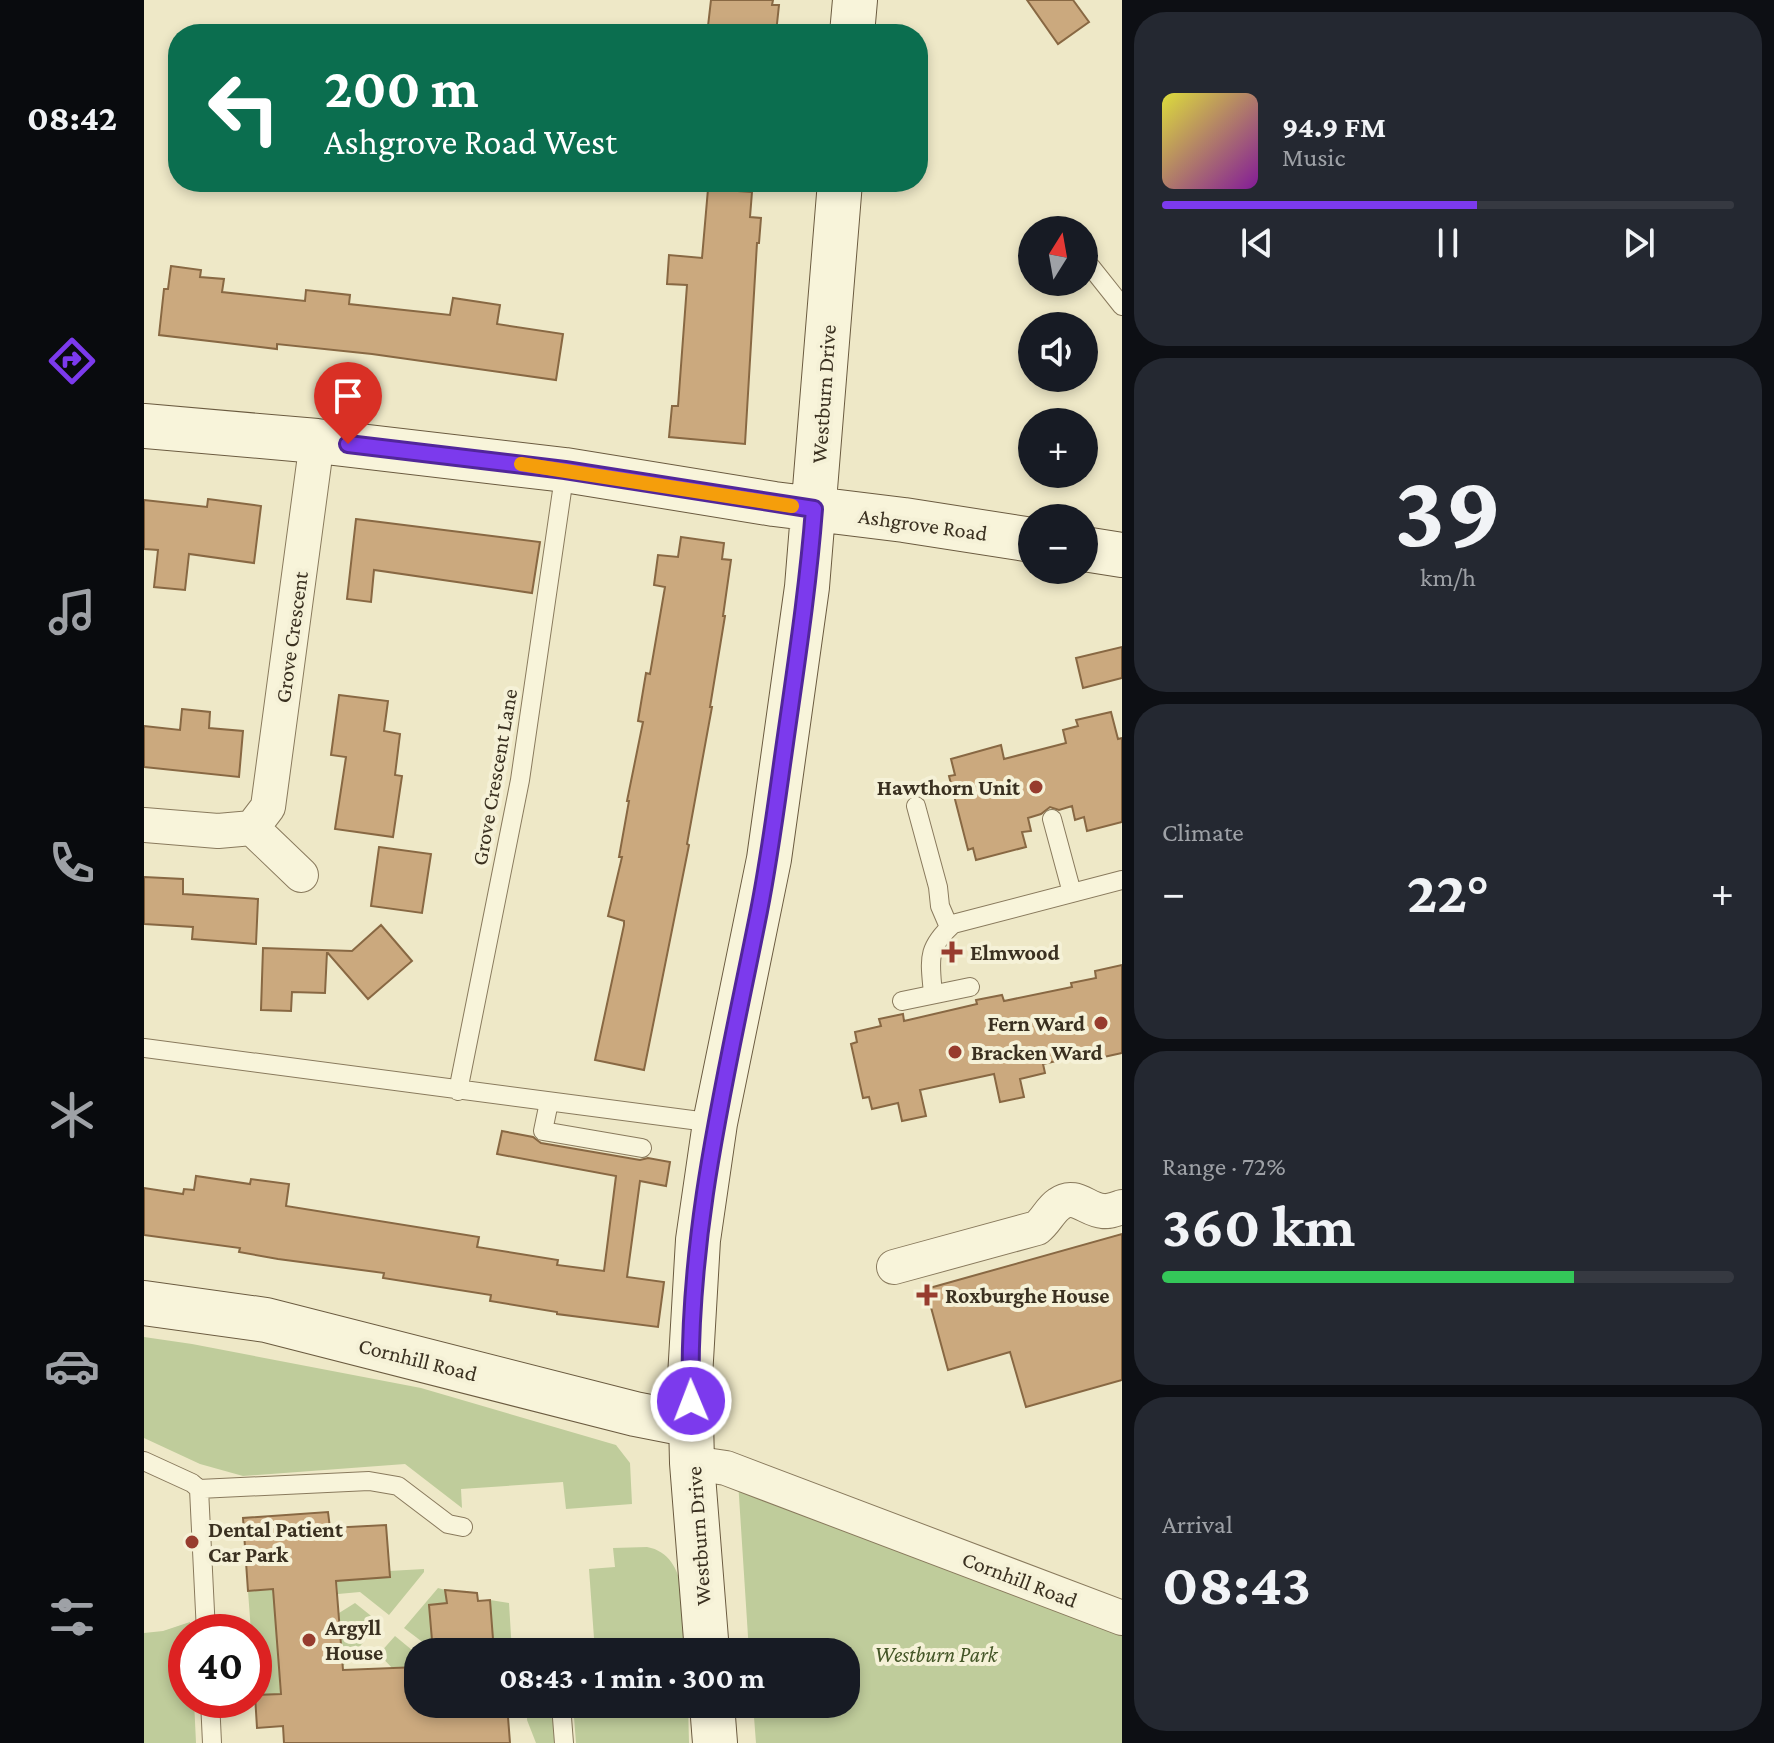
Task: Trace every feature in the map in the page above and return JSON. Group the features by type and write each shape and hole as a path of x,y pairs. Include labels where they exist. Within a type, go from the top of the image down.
{"street":[{"path":"853,24 855,0"},
{"name":"Westburn Drive","path":"706,1638 692,1444 690,1344 697,1255 715,1123 769,859 807,587 839,192"},
{"name":"Ashgrove Road","path":"144,426 317,441 565,470 1018,538"},
{"name":"Grove Crescent","path":"252,828 268,807 317,441"},
{"path":"1098,551 1122,555"},
{"path":"144,825 218,831 252,828 301,875"},
{"path":"894,1267 1037,1228 1047,1220 1055,1206 1065,1200 1080,1201 1104,1212 1122,1207"},
{"name":"Cornhill Road","path":"144,1303 266,1320 635,1414 692,1444 726,1468 1122,1618"},
{"path":"713,1718 715,1743"}],"lane":[{"path":"1098,276 1122,306"},
{"name":"Grove Crescent Lane","path":"458,1091 520,780 565,470"},
{"path":"916,806 938,887 940,906 949,927"},
{"path":"1052,819 1072,893"},
{"path":"933,994 929,957 935,941 953,924 1122,880"},
{"path":"902,1001 970,987"},
{"path":"144,1048 715,1123"},
{"path":"549,1102 543,1131 642,1148"},
{"path":"146,1466 192,1483 199,1489 369,1481 398,1486 448,1524 463,1527"},
{"path":"199,1489 205,1614"},
{"path":"211,1718 212,1743"},
{"path":"562,1718 564,1743"}],"green space":[{"path":"144,1337 421,1388 616,1445 630,1463 632,1504 566,1509 563,1482 461,1489 462,1508 405,1464 243,1476 200,1464 144,1438"},
{"name":"Westburn Park","path":"738,1481 1122,1629 1122,1743 756,1743 754,1718 860,1718 860,1638 748,1638"},
{"path":"647,1547 661,1552 671,1562 682,1590 685,1638 594,1638 589,1569 615,1567 613,1548"},
{"path":"424,1569 389,1615 360,1592 338,1594 337,1581 389,1577 389,1571"},
{"path":"438,1588 445,1590 447,1603 429,1605 432,1638 417,1638 404,1628"},
{"path":"273,1589 282,1717 275,1694 272,1694 272,1614 250,1614 248,1591"},
{"path":"490,1600 509,1603 511,1638 493,1638"},
{"path":"355,1603 380,1623 343,1666 339,1613"},
{"path":"168,1629 168,1718 195,1718 196,1743 144,1743 144,1633"},
{"path":"395,1636 404,1643 404,1668 392,1668 379,1654"},
{"path":"555,1718 558,1743 536,1743 527,1720"},
{"path":"574,1718 688,1718 689,1743 576,1743"}],"building":[{"path":"711,0 773,0 772,5 779,5 777,24 708,24"},
{"path":"1027,0 1073,0 1089,22 1058,44"},
{"path":"708,192 752,192 750,217 761,218 745,444 669,437 672,406 678,406 687,285 667,284 669,255 702,258"},
{"path":"171,266 201,270 200,277 224,279 222,292 305,301 306,290 350,295 349,304 450,315 453,298 500,305 497,324 563,334 556,380 372,354 277,344 277,349 159,335 164,289 168,289"},
{"path":"208,499 261,506 254,563 189,554 185,590 154,587 158,550 144,549 144,500 207,507"},
{"path":"356,519 540,542 532,593 374,570 371,602 347,599"},
{"path":"681,537 724,543 722,559 731,560 712,707 689,845 644,1070 595,1060 624,925 624,921 608,916 622,857 619,857 627,801 643,722 638,721 646,673 650,674 665,587 654,585 658,555 678,557"},
{"path":"1122,647 1122,678 1083,688 1076,658"},
{"path":"339,695 388,701 384,731 400,734 395,775 402,776 393,837 335,829 346,757 331,755"},
{"path":"182,709 210,712 209,728 243,731 239,777 144,767 144,726 180,730"},
{"name":"Hawthorn Unit","path":"1111,712 1118,739 1122,738 1122,822 1087,831 1084,817 1075,820 1072,806 1059,810 1050,807 1028,818 1031,831 1022,832 1026,847 976,860 973,848 968,850 949,776 955,775 951,759 1001,745 1004,759 1066,743 1063,730 1078,726 1076,720"},
{"path":"379,847 431,854 422,913 371,906"},
{"path":"144,877 183,879 183,894 258,899 256,944 192,939 193,927 144,924"},
{"path":"381,925 412,961 368,999 327,952 325,993 292,992 291,1011 261,1010 263,948 352,951"},
{"name":"Bracken Ward","path":"1122,965 1122,1053 1090,1060 1088,1054 1043,1064 1045,1073 1020,1079 1024,1097 1000,1102 994,1074 920,1090 926,1116 902,1121 898,1103 872,1109 869,1097 863,1098 851,1044 857,1042 855,1032 881,1026 879,1019 903,1014 904,1021 977,1004 976,1000 1002,995 1004,1001 1072,987 1071,983 1096,978 1095,971"},
{"path":"502,1131 533,1137 541,1143 670,1162 666,1186 640,1181 627,1277 664,1282 658,1327 557,1314 490,1301 491,1295 383,1278 384,1273 278,1259 239,1252 240,1248 144,1235 144,1188 183,1194 184,1189 194,1190 196,1176 250,1184 251,1179 289,1184 286,1206 479,1237 477,1247 558,1260 557,1265 604,1271 616,1176 497,1154"},
{"name":"Roxburghe House","path":"1122,1234 1122,1380 1026,1407 1010,1352 948,1370 926,1289"},
{"name":"Argyll House","path":"328,1512 330,1528 386,1525 390,1577 336,1581 343,1670 404,1668 404,1718 508,1718 510,1743 284,1743 283,1726 257,1728 256,1718 272,1718 272,1694 281,1694 273,1589 248,1591 243,1518"},
{"path":"445,1590 477,1593 478,1601 490,1600 493,1638 432,1638 429,1605 447,1603"}],"slow traffic":[{"path":"521,464 792,506"}],"place":[{"name":"Hawthorn Unit","path":"1036,787"},
{"name":"Elmwood","path":"952,952"},
{"name":"Fern Ward","path":"1101,1023"},
{"name":"Bracken Ward","path":"955,1052"},
{"name":"Roxburghe House","path":"927,1295"},
{"name":"Dental Patient Car Park","path":"192,1542"},
{"name":"Argyll House","path":"309,1640"}],"route":[{"path":"348,444 565,470 814,509 807,587 769,859 715,1123 698,1240 690,1344 691,1401"}]}
